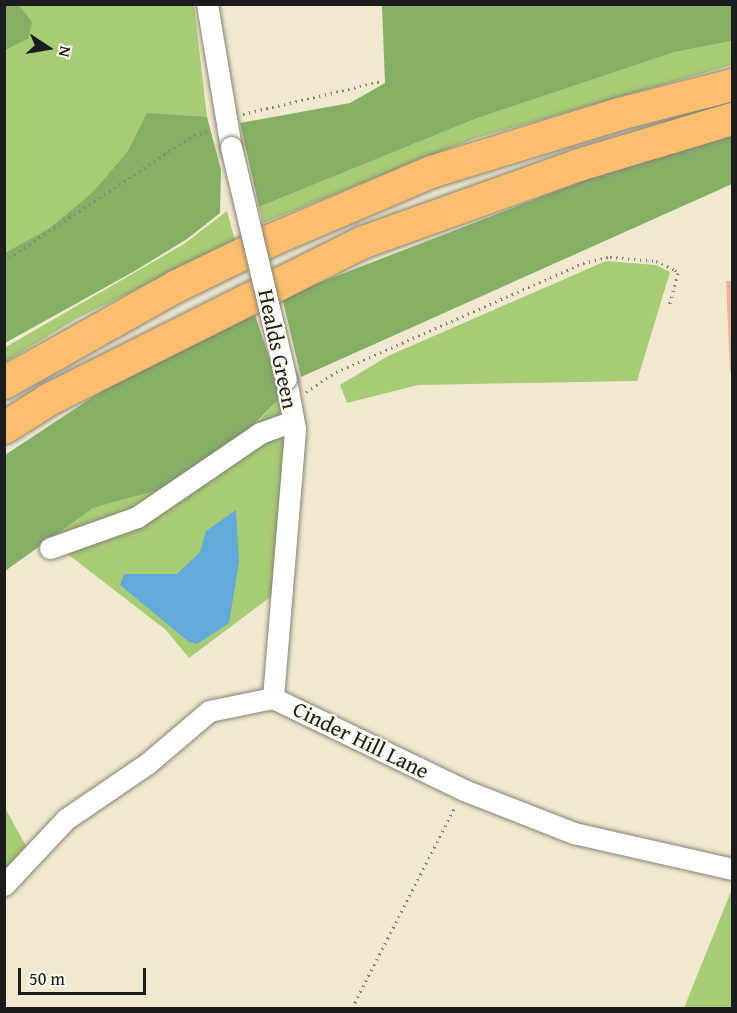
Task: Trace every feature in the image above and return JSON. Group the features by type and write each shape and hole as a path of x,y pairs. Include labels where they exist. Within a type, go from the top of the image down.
{"highway":[{"path":"4,383 186,281 274,239 431,172 619,114 732,85"},
{"path":"4,428 50,399 364,242 579,165 732,118"}],"street":[{"name":"Healds Green","path":"207,4 221,124 231,147 292,412 273,698"},
{"path":"50,548 136,517 292,412"},
{"name":"Cinder Hill Lane","path":"4,885 66,819 147,763 209,711 273,698 464,790 574,833 731,870"}],"path":[{"path":"4,261 194,135 221,124 381,81"},
{"path":"292,412 336,372 583,263 610,257 656,261 675,270 678,273 669,306"},
{"path":"352,1008 464,790"}],"green space":[{"path":"5,4 19,5 32,22 28,39 5,50"},
{"path":"5,5 194,5 207,117 20,261 5,268"},
{"path":"732,5 732,41 675,52 475,119 259,207 240,123 350,103 385,83 382,6"},
{"path":"732,41 732,65 473,139 263,223 259,207 475,119 675,52"},
{"path":"147,113 207,117 221,170 220,213 187,239 133,272 5,343 5,253 50,228 93,192 128,151"},
{"path":"732,136 732,184 301,377 282,297 632,162"},
{"path":"227,211 235,241 78,318 5,362 4,348 184,244"},
{"path":"606,261 656,265 670,272 637,381 418,385 347,403 340,385 388,356"},
{"path":"251,303 282,396 219,460 155,491 93,508 5,571 5,455 117,381"},
{"path":"282,396 287,442 277,592 189,658 166,630 47,538 93,508 155,491 251,429"},
{"path":"4,806 26,846 5,872 4,871"},
{"path":"732,889 732,1008 684,1008"}],"water":[{"path":"236,510 239,562 229,623 197,644 189,642 120,585 124,574 177,574 200,552 206,531"}],"building":[{"path":"726,281 732,281 732,371 730,371"}]}
